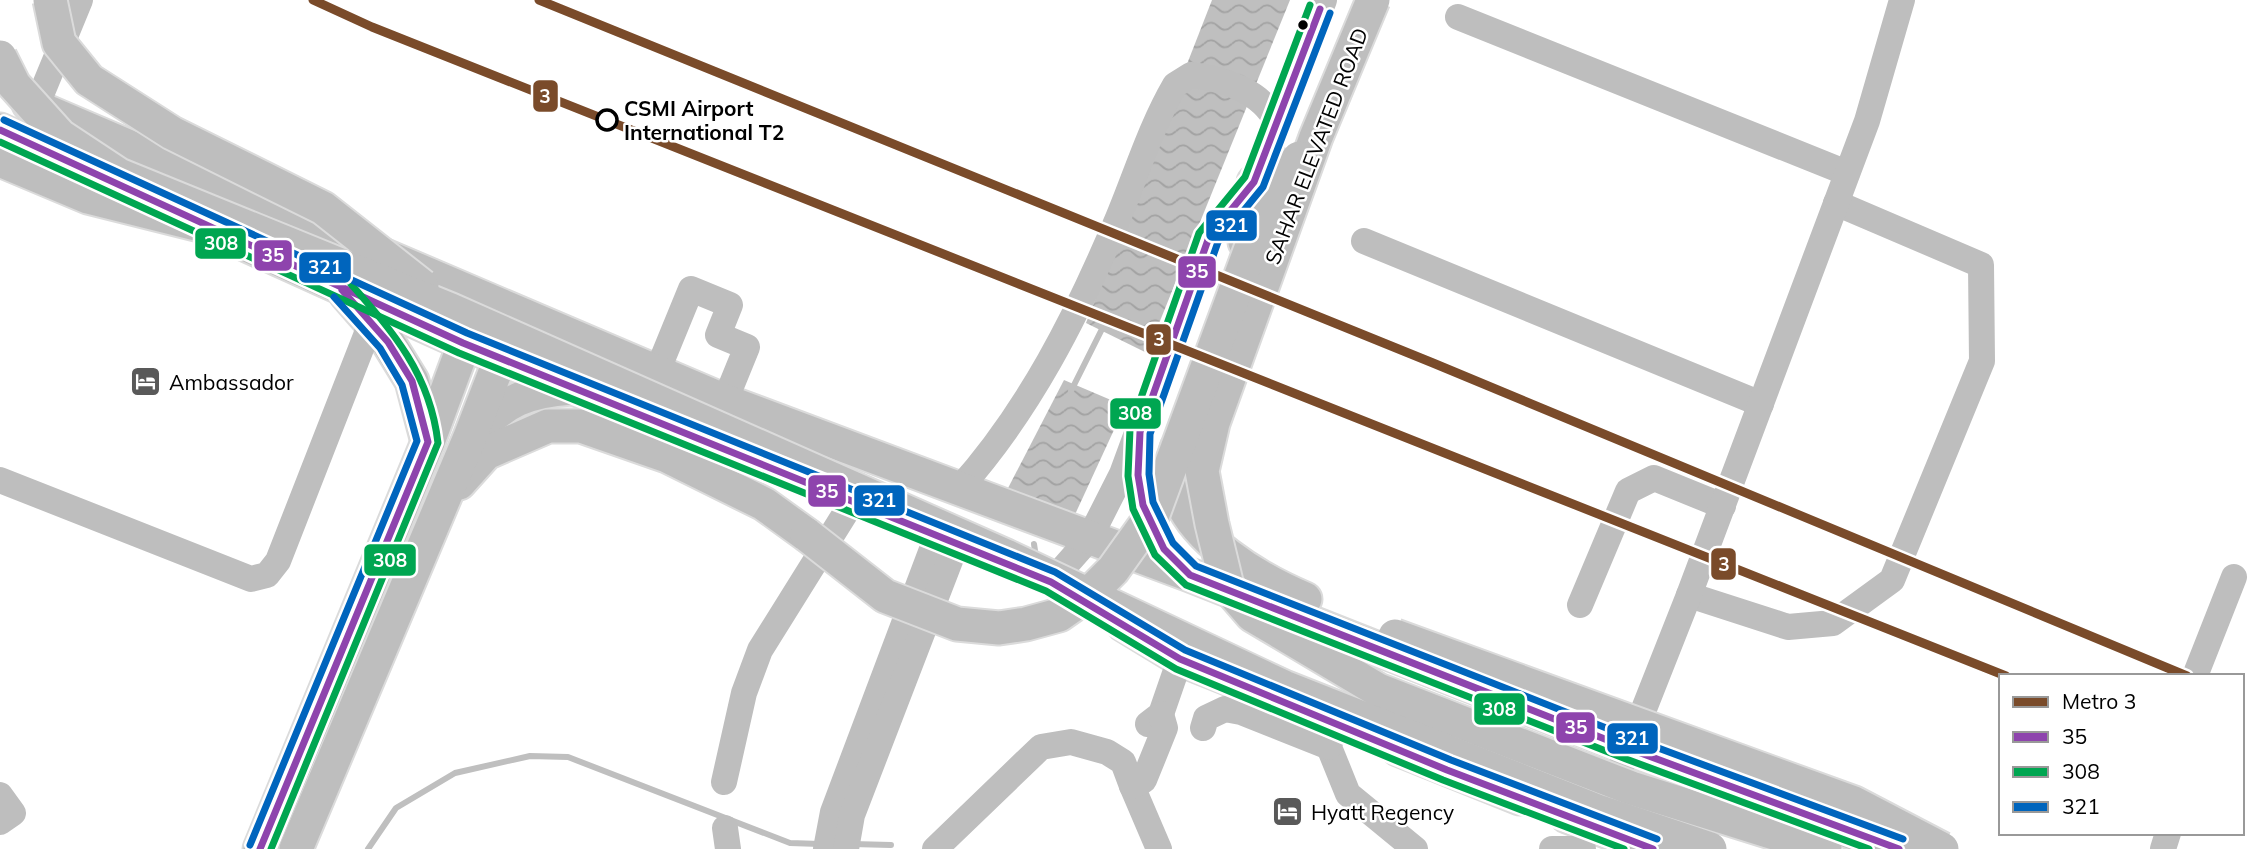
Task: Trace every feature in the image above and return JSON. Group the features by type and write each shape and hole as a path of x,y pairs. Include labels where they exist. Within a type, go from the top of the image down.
{"main road":[{"path":"50,0 59,43 89,80 172,133 323,208 451,310"},
{"name":"SAHAR ELEVATED ROAD","path":"1373,0 1316,137 1213,423 1202,471 1227,586 1252,615 1378,690 1631,788 1825,849"},
{"path":"0,57 14,85 60,136 119,175 451,310 1006,556 1284,687 1600,813 1710,849"},
{"path":"0,90 725,401 1190,575 1630,749 1899,849"},
{"path":"0,130 463,343 1039,577 1181,659 1332,734 1447,770 1600,840 1653,849"},
{"path":"439,511 486,453 548,426 581,426 667,456 764,504 885,596 957,624 999,628 1059,615 1089,594 1113,570 1153,514 1271,194 1316,137"},
{"path":"0,160 88,197 208,227"},
{"path":"1254,182 1244,251 1191,383 1177,426 1176,485 1190,516 1234,561 1276,587 1395,636 1854,803 1942,849"},
{"path":"339,286 388,342 412,381 428,442"},
{"path":"260,849 428,442 482,298"},
{"path":"296,849 519,314"},
{"path":"470,437 492,414 512,401 538,390 574,388"}],"street":[{"path":"36,107 80,0"},
{"path":"1039,577 1089,539 1140,432 1209,236 1254,182 1324,0"},
{"path":"1552,849 1600,840 1630,749 1867,121 1902,0"},
{"path":"1458,17 1847,173"},
{"path":"958,490 987,458 1016,418 1061,342 1103,253 1175,85 1185,77 1210,79 1263,101 1277,123"},
{"path":"1689,595 1788,627 1833,623 1892,580 1982,361 1981,265 1836,203"},
{"path":"1364,241 1761,404"},
{"path":"657,372 691,289 730,305 718,335 747,347 725,401"},
{"path":"0,480 251,579 267,575 278,561 371,323"},
{"path":"1140,432 1138,475 1143,505 1164,549 1190,575"},
{"path":"1580,605 1628,491 1654,478 1723,506"},
{"path":"724,782 744,693 760,650 853,501"},
{"path":"839,832 947,540"},
{"path":"2196,674 2234,577"},
{"path":"1130,780 1144,780 1166,727 1161,714 1181,659"},
{"path":"1203,728 1206,718 1225,709 1332,734 1348,793 1415,849"},
{"path":"935,849 1041,747 1071,742 1107,752 1123,762 1159,849"},
{"path":"0,795 13,813 0,822"}],"water":[{"path":"1212,0 1290,0 1147,353 1086,323"},
{"path":"1064,380 1125,406 1072,521 1006,492"}],"waterway":[{"path":"1071,391 1104,325"},
{"path":"1034,544 1036,557"},
{"path":"368,849 396,808 455,773 530,756 568,757 790,843 820,844"},
{"path":"852,844 891,845"}],"metro line":[{"name":"3","path":"313,0 372,27 2001,674"},
{"name":"3","path":"539,0 1433,363 2182,674"}],"transit line":[{"name":"308","path":"1310,5 1245,177 1199,233 1130,429 1128,476 1133,509 1155,555 1186,585 1626,759 1869,849"},
{"name":"35","path":"1320,9 1254,182 1209,237 1140,432 1138,475 1143,505 1164,549 1190,575 1630,749 1899,849"},
{"name":"321","path":"1330,13 1263,187 1218,242 1150,434 1149,474 1153,502 1173,543 1196,566 1634,739 1903,839"},
{"name":"321","path":"4,120 467,333 1055,572 1185,650 1451,760 1657,839"},
{"name":"35","path":"0,130 463,343 1051,582 1180,659 1447,770 1653,849"},
{"name":"308","path":"0,142 459,353 1046,591 1176,669 1443,780 1624,849"},
{"name":"308","path":"271,849 438,443 434,418 418,375 395,337 350,283"},
{"name":"35","path":"260,849 428,442 412,381 388,342 342,290"},
{"name":"321","path":"250,845 417,441 402,385 380,348 334,297"}],"place":[{"name":"CSMI Airport International T2","path":"607,120"},
{"name":"Ambassador","path":"146,382"},
{"name":"Hyatt Regency","path":"1288,812"}]}
